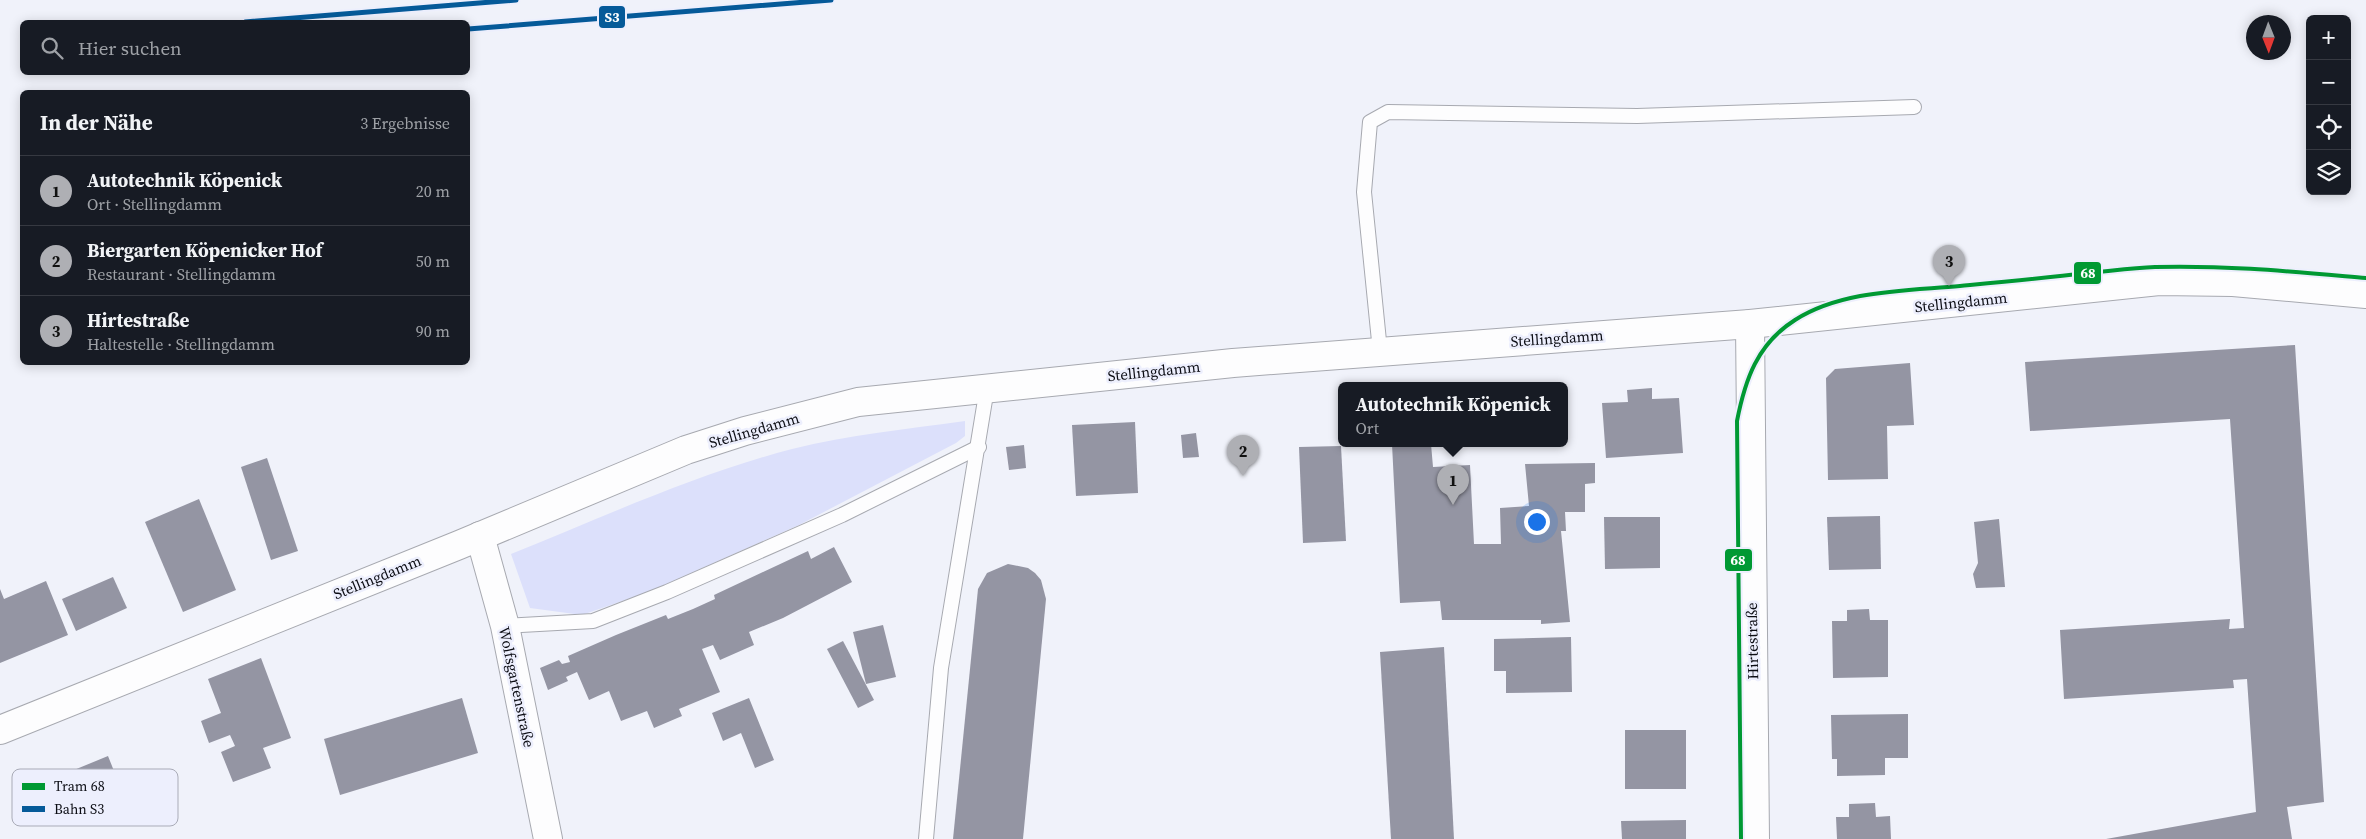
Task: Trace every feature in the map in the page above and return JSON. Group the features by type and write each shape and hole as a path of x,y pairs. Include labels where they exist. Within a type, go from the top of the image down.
{"street":[{"name":"Stellingdamm","path":"0,730 480,536 686,450 746,430 858,402 1380,351 1750,324 2159,281 2233,282 2366,294"},
{"name":"Hirtestraße","path":"1750,324 1755,839"},
{"name":"Wolfsgartenstraße","path":"480,536 505,626 548,839"}],"lane":[{"path":"1380,351 1364,192 1370,122 1388,112 1637,116 1914,107"},
{"path":"926,839 941,668 988,388"},
{"path":"505,626 593,621 602,618 667,592 842,515 979,447"}],"shaded area":[{"path":"965,421 965,436 956,443 799,525 651,591 582,615 530,608 511,554 685,483 756,459 835,440"}],"building":[{"path":"2295,345 2324,802 2287,807 2292,839 2106,839 2256,812 2247,679 2233,680 2234,688 2064,699 2060,630 2230,619 2229,629 2244,628 2230,419 2030,431 2025,362"},
{"path":"1910,363 1914,425 1887,426 1888,479 1828,480 1826,378 1835,369"},
{"path":"1652,388 1652,399 1679,398 1683,453 1606,458 1602,403 1628,402 1627,390"},
{"path":"1135,422 1138,493 1076,496 1072,425"},
{"path":"1196,433 1199,457 1183,458 1181,435"},
{"path":"1024,445 1026,468 1009,470 1006,447"},
{"path":"1299,447 1341,447 1346,541 1303,543"},
{"path":"1392,447 1431,447 1433,467 1470,465 1474,544 1501,544 1500,508 1529,506 1525,464 1595,463 1595,483 1585,484 1585,512 1565,512 1566,531 1561,531 1570,622 1541,624 1541,620 1442,620 1440,601 1400,603"},
{"path":"267,458 298,551 271,560 241,467"},
{"path":"199,499 236,590 183,612 145,522"},
{"path":"1880,516 1881,569 1829,570 1827,517"},
{"path":"1604,517 1660,517 1660,568 1605,569"},
{"path":"1999,519 2005,587 1976,588 1973,574 1978,563 1974,522"},
{"path":"834,547 852,582 783,618 749,632 754,645 720,660 713,645 702,649 720,692 679,709 682,716 654,728 647,711 621,721 609,691 589,700 577,672 566,677 568,681 548,690 540,668 559,660 562,664 570,662 568,656 616,635 666,615 668,619 693,609 715,599 714,595 808,551 811,559"},
{"path":"1008,564 1028,568 1035,573 1041,580 1046,599 1023,839 953,839 978,589 987,573"},
{"path":"113,577 127,608 76,631 62,599"},
{"path":"46,581 68,635 0,663 0,589 4,599"},
{"path":"1869,609 1870,620 1888,620 1888,677 1833,678 1832,621 1847,621 1847,610"},
{"path":"883,625 896,677 866,684 853,632"},
{"path":"1571,637 1572,692 1506,693 1506,671 1494,671 1494,639"},
{"path":"843,641 874,700 858,708 827,649"},
{"path":"1444,647 1454,839 1391,839 1380,652"},
{"path":"261,658 291,738 263,748 271,768 233,782 221,752 235,746 230,735 209,743 201,721 221,713 208,679"},
{"path":"462,698 478,753 340,795 324,739"},
{"path":"749,698 774,760 755,768 741,733 723,741 712,713"},
{"path":"1908,714 1908,758 1885,758 1885,775 1837,776 1837,759 1832,759 1831,715"},
{"path":"1625,730 1686,730 1686,789 1625,789"},
{"path":"108,756 113,769 76,769"},
{"path":"1875,803 1876,817 1890,816 1891,839 1837,839 1836,817 1849,817 1849,804"},
{"path":"1686,820 1686,839 1622,839 1621,821"}],"tram line":[{"name":"68","path":"1741,839 1737,421 1744,391 1755,364 1771,340 1782,330 1813,310 1854,297 1896,291 2129,269 2155,267 2235,268 2366,278"}],"rail line":[{"name":"S3","path":"270,20 516,0"},
{"name":"S3","path":"470,29 831,0"}],"place":[{"name":"Hirtestraße","path":"1949,286"},
{"name":"Biergarten Köpenicker Hof","path":"1243,476"},
{"name":"Autotechnik Köpenick","path":"1453,505"}]}
